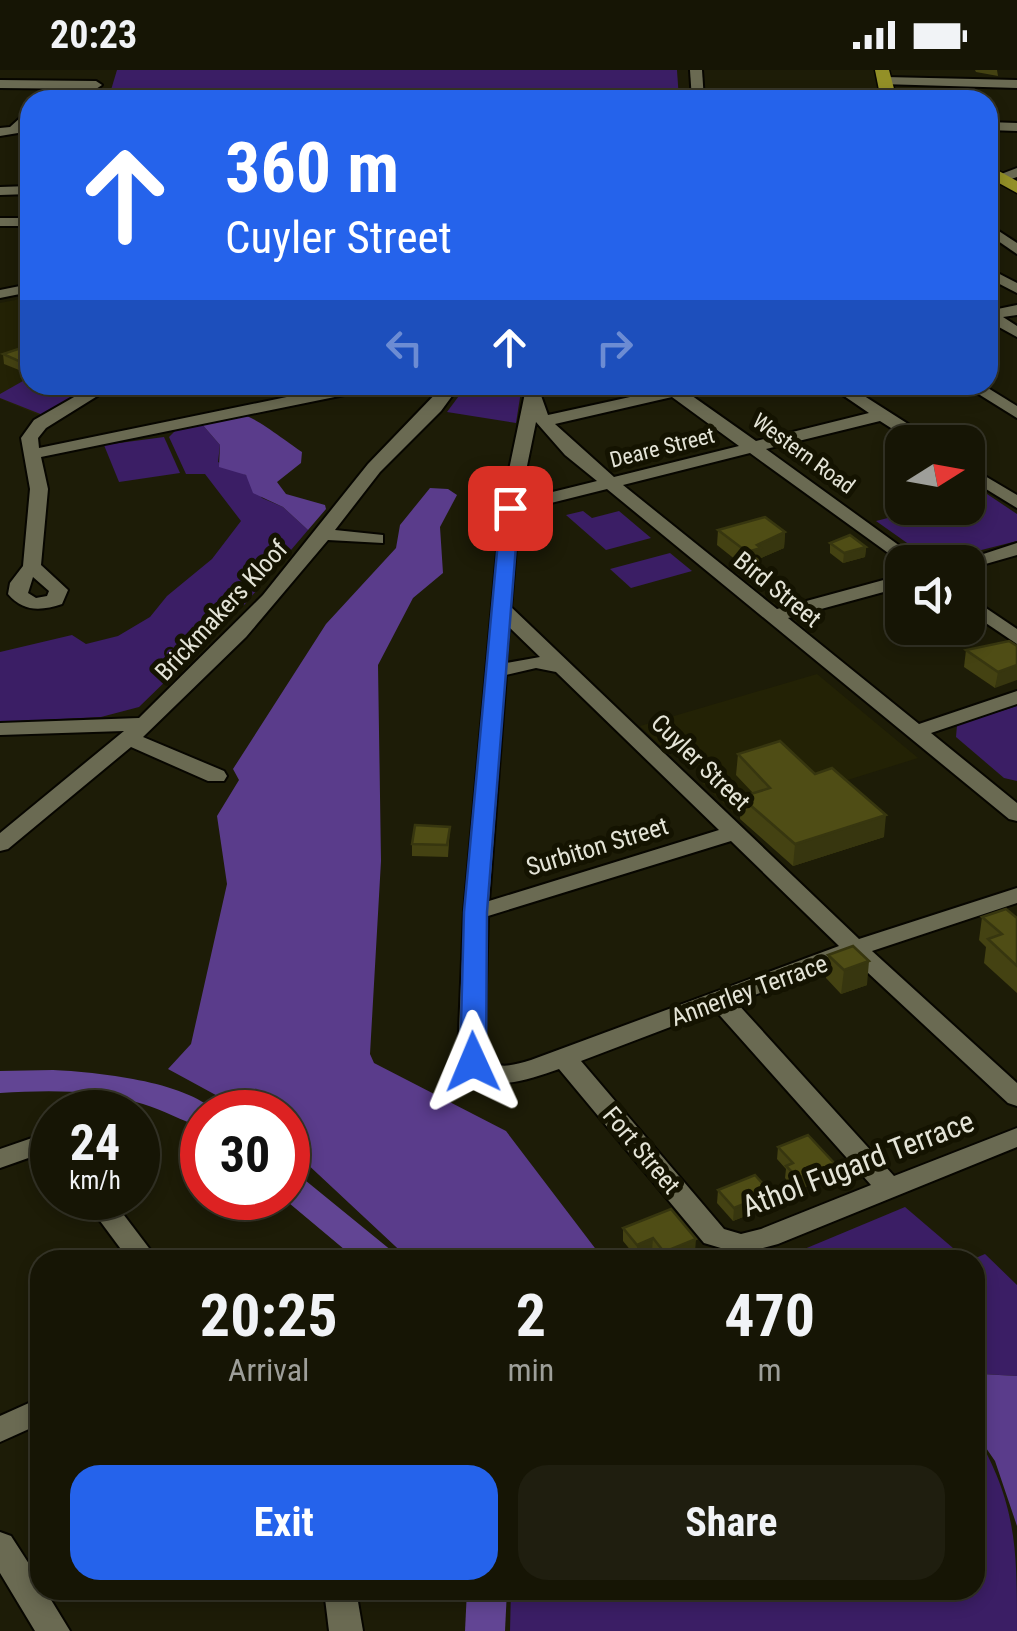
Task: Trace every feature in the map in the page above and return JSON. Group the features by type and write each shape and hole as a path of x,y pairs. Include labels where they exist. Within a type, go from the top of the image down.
{"main road":[{"path":"998,180 1017,196"}],"street":[{"path":"94,90 100,70"},
{"path":"890,75 1017,82 1013,70"},
{"path":"0,84 96,85"},
{"path":"8,114 20,113"},
{"path":"32,566 39,489 28,442 40,424 90,395"},
{"path":"33,454 314,395"},
{"name":"Brickmakers Kloof","path":"0,844 148,724 270,599 378,463 424,421 444,395"},
{"path":"476,912 510,508 532,395"},
{"name":"Bird Street","path":"534,395 555,435 609,482 914,732 1007,794 1017,814"},
{"path":"545,421 644,395"},
{"name":"Western Road","path":"681,395 889,545"},
{"path":"851,395 898,425"},
{"path":"988,395 1017,413"},
{"name":"Deare Street","path":"510,508 882,415"},
{"path":"985,481 1013,497"},
{"path":"323,534 377,540"},
{"path":"985,558 1017,549"},
{"path":"772,616 885,586"},
{"name":"Cuyler Street","path":"501,608 1017,1097"},
{"path":"985,614 1017,638"},
{"path":"498,671 536,662 566,668"},
{"path":"914,732 1017,698"},
{"path":"0,729 148,724"},
{"path":"130,740 216,776"},
{"name":"Surbiton Street","path":"476,912 734,832"},
{"name":"Annerley Terrace","path":"476,912 471,1054 480,1070 492,1074 520,1071 564,1058 857,948 1017,895"},
{"path":"720,1001 890,1188"},
{"name":"Fort Street","path":"564,1058 721,1241"},
{"name":"Athol Fugard Terrace","path":"721,1241 753,1242 1017,1137"},
{"path":"0,1159 30,1148"},
{"path":"113,1220 136,1250"},
{"path":"0,1430 30,1415"},
{"path":"0,1545 30,1594"},
{"path":"34,1600 53,1631"},
{"path":"341,1600 346,1631"}],"shaded area":[{"path":"117,70 677,70 678,90 111,90"},
{"path":"20,299 20,395 79,395 41,416 0,399 0,303"},
{"path":"20,383 20,395 79,395 43,415 0,398 0,394"},
{"path":"460,395 520,395 516,423 447,412"},
{"path":"243,415 302,452 301,463 277,482 286,494 325,505 326,509 308,530 283,507 253,493 246,475 219,467 220,445 201,423"},
{"path":"201,423 220,445 218,462 246,475 262,498 283,507 308,530 245,604 139,707 101,717 0,722 0,652 72,635 86,644 118,636 150,617 167,596 212,559 241,521 205,474 186,474 169,437 177,429"},
{"path":"164,437 180,473 119,482 104,445"},
{"path":"430,488 448,489 457,495 440,527 443,573 413,598 378,665 381,861 370,1054 374,1063 506,1131 596,1250 399,1250 310,1167 310,1090 207,1090 168,1069 191,1044 227,884 217,816 239,780 233,769 326,624 396,548 400,525"},
{"path":"985,493 1017,514 1017,541 985,549 985,545 910,545 876,521 885,519 885,525 985,525"},
{"path":"583,511 592,518 619,511 651,538 606,550 566,515"},
{"path":"670,553 692,571 631,588 610,569"},
{"path":"817,674 918,758 736,815 702,783 712,779 678,744 663,748 640,726"},
{"path":"1017,706 1017,781 1004,778 956,737 957,725"},
{"path":"905,1207 955,1250 802,1250"},
{"path":"985,1254 1017,1285 1017,1376 985,1374"},
{"path":"985,1374 1017,1376 1017,1526 995,1461 985,1446"},
{"path":"985,1451 1007,1505 1015,1551 1017,1631 510,1631 511,1600 985,1600"}],"building":[{"path":"20,348 20,362 3,354"},
{"path":"476,497 493,498 491,511 474,510"},
{"path":"765,517 785,532 747,552 718,530"},
{"path":"850,535 866,547 844,553 830,543"},
{"path":"1009,641 1017,646 1017,665 998,672 966,650"},
{"path":"780,741 815,774 832,768 886,815 795,844 741,797 770,788 738,754"},
{"path":"415,825 450,827 447,845 412,844"},
{"path":"1006,909 1017,918 1017,966 988,939 1002,934 982,917"},
{"path":"853,946 869,961 844,970 828,955"},
{"path":"808,1135 835,1164 798,1178 786,1166 793,1163 778,1147"},
{"path":"755,1175 771,1193 734,1208 718,1190"},
{"path":"671,1209 696,1239 662,1250 653,1238 637,1245 623,1228"}],"waterway":[{"path":"0,1082 53,1080 104,1085 180,1106"},
{"path":"310,1202 368,1250"},
{"path":"485,1631 487,1600"}],"route":[{"path":"473,1062 476,912 510,508"}]}
